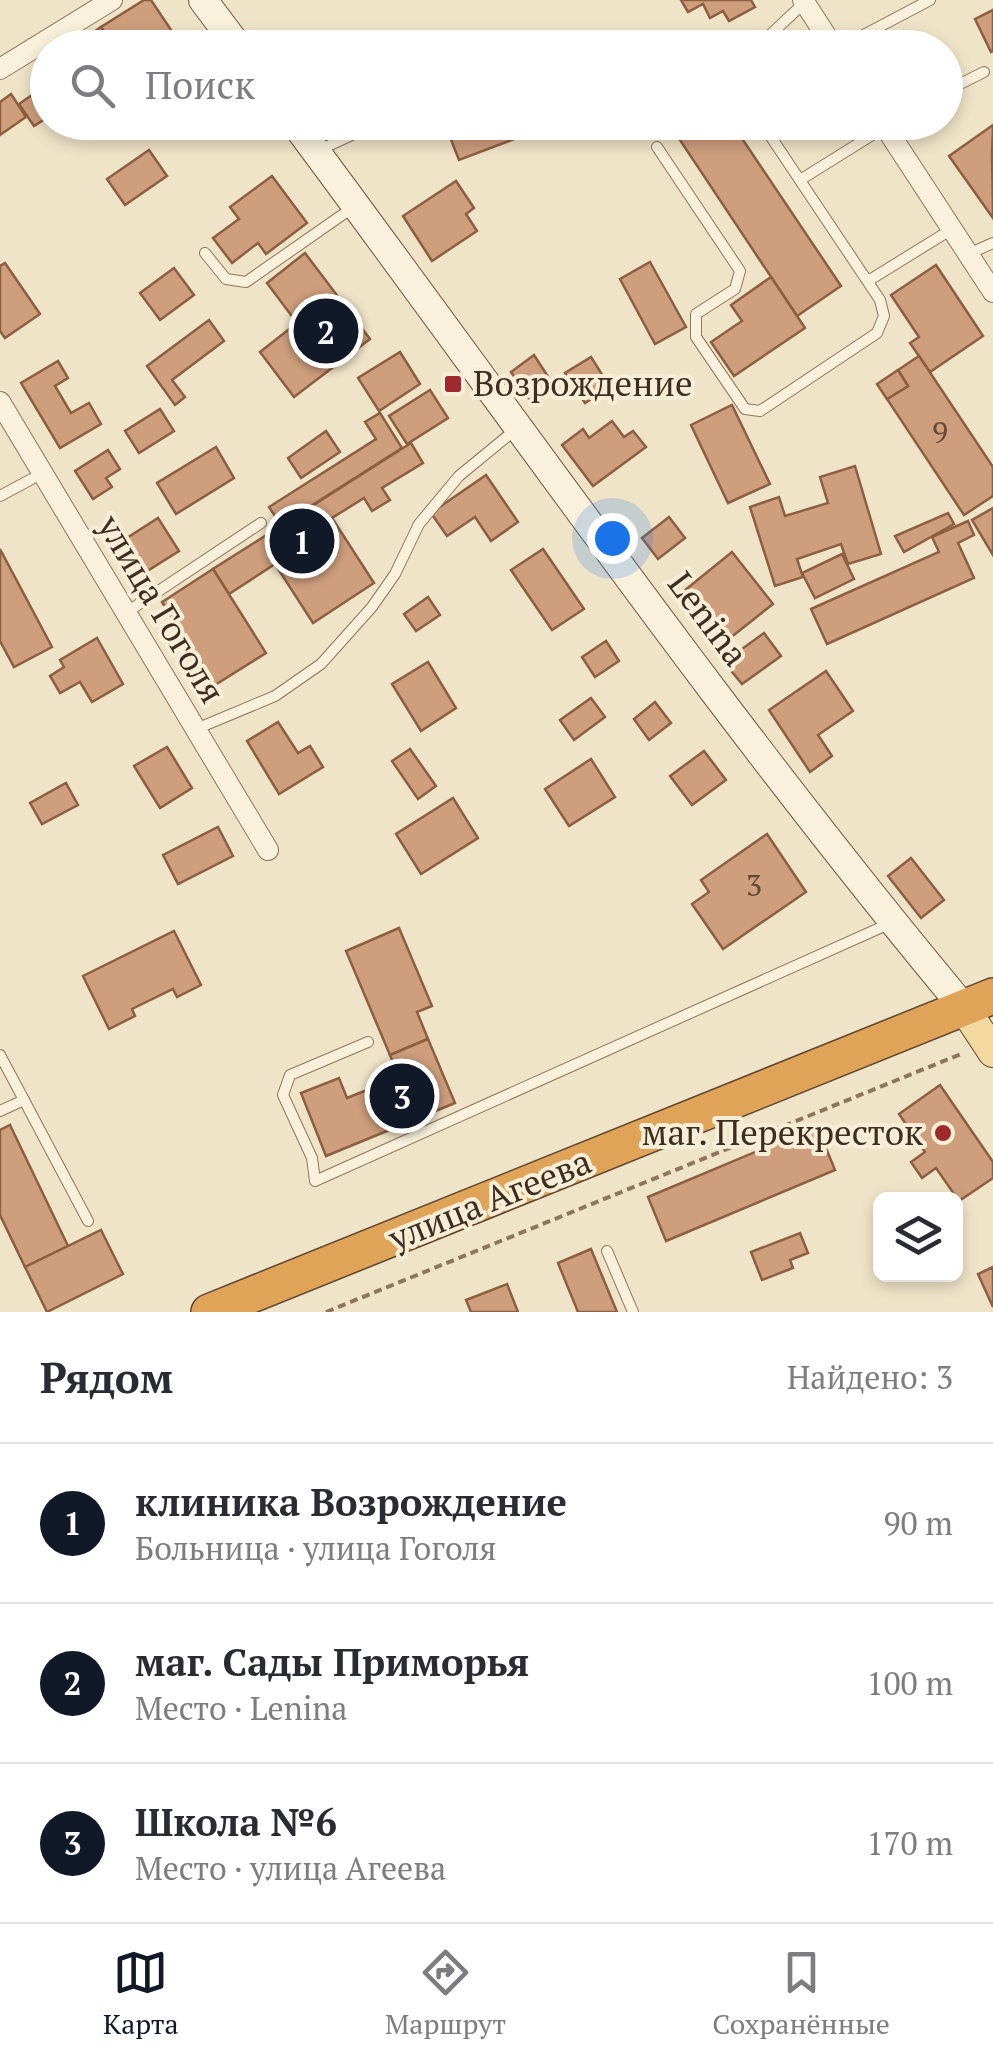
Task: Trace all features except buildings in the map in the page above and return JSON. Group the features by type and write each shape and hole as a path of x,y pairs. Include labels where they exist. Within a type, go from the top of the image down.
{"highway":[{"name":"улица Агеева","path":"209,1312 256,1304 978,1002"}],"main road":[{"path":"203,0 225,30"},
{"name":"Lenina","path":"307,140 517,428 892,922 978,1002"},
{"path":"978,1002 990,1047"}],"street":[{"path":"63,30 112,0"},
{"path":"803,1 823,30"},
{"path":"0,69 30,51"},
{"path":"893,140 993,292"},
{"name":"улица Гоголя","path":"0,402 268,850"}],"lane":[{"path":"871,30 930,0"},
{"path":"774,30 803,1"},
{"path":"963,82 984,72"},
{"path":"316,152 342,140"},
{"path":"658,147 740,271 735,289 696,314 696,337 745,409 760,411 877,334 884,316 868,280 773,140"},
{"path":"800,180 860,140"},
{"path":"204,253 226,279 246,282 356,206"},
{"path":"868,280 952,230"},
{"path":"967,254 993,244"},
{"path":"196,729 275,696 321,664 372,607 395,574 420,524 459,476 517,428"},
{"path":"0,496 41,474"},
{"path":"126,613 260,523"},
{"path":"368,1042 290,1075 283,1095 312,1158 315,1182 892,922"},
{"path":"0,1054 88,1220"},
{"path":"0,1111 24,1100"},
{"path":"608,1251 633,1312"}],"path":[{"path":"326,1312 990,1047"}],"place":[{"name":"маг. Сады Приморья","path":"326,331"},
{"name":"Возрождение","path":"453,384"},
{"name":"клиника Возрождение","path":"302,541"},
{"name":"Школа №6","path":"402,1096"},
{"name":"маг. Перекресток","path":"943,1133"}]}
